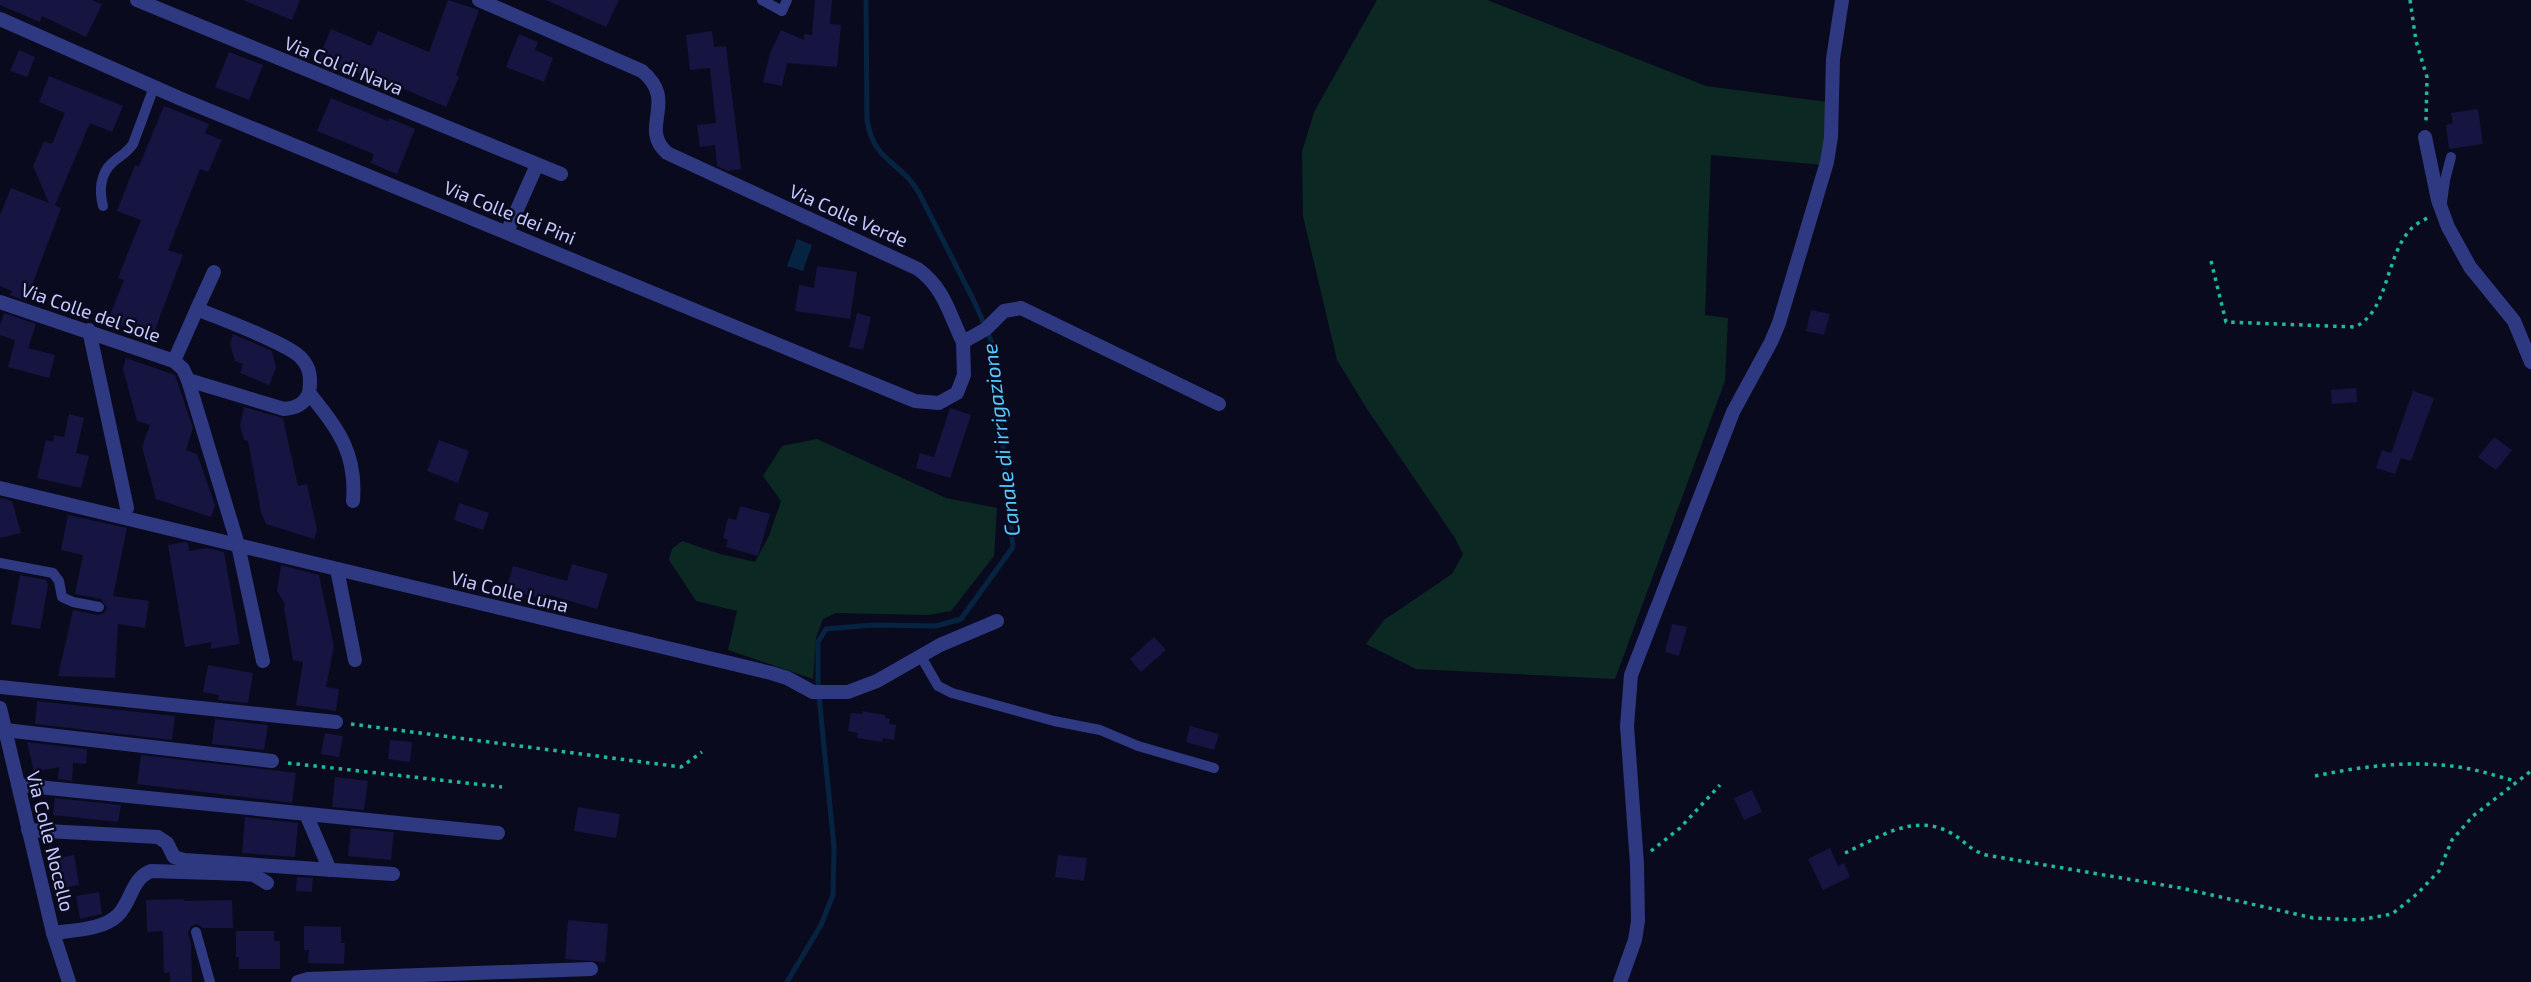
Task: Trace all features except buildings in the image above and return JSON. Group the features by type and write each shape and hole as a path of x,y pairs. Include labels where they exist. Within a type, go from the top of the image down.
{"street":[{"name":"Via Col di Nava","path":"136,0 561,174"},
{"name":"Via Colle Verde","path":"479,0 642,71 657,89 659,102 656,133 658,141 667,153 918,269 932,280 942,293 963,342"},
{"path":"1620,982 1637,931 1637,864 1626,726 1631,675 1733,412 1779,323 1827,162 1831,137 1833,59 1842,0"},
{"name":"Via Colle dei Pini","path":"0,19 154,87 921,402 939,402 957,393 964,374 963,342"},
{"path":"2425,137 2442,213 2470,267 2514,321 2531,362"},
{"path":"508,232 537,165"},
{"name":"Via Colle del Sole","path":"0,302 174,361 214,272"},
{"path":"188,380 284,409 299,406 306,401 309,393 309,370 297,353 197,309"},
{"path":"963,342 979,334 1008,309 1025,310 1219,404"},
{"path":"89,330 127,508"},
{"path":"174,361 183,369 188,380 238,545 264,661"},
{"path":"309,393 338,431 349,452 354,476 353,501"},
{"name":"Via Colle Luna","path":"0,488 771,673 817,693 841,693 858,689 954,639 997,621"},
{"path":"337,569 355,660"},
{"path":"0,687 336,722"},
{"name":"Via Colle Nocello","path":"0,708 53,933 69,982"},
{"path":"5,730 272,761"},
{"path":"18,785 498,833"},
{"path":"306,814 330,870"},
{"path":"29,830 152,836 163,839 174,857 184,860 393,874"},
{"path":"53,933 90,928 113,919 122,911 139,878 151,871 254,875 267,883"},
{"path":"298,982 308,979 591,969"}],"lane":[{"path":"762,0 782,10 788,0"},
{"path":"103,206 100,192 104,174 133,144 154,87"},
{"path":"2442,213 2445,180 2451,157"},
{"path":"0,563 53,573 59,580 62,597 99,607"},
{"path":"920,656 938,686 952,693 1100,730 1138,746 1214,768"},
{"path":"196,933 210,982"}],"path":[{"path":"2410,0 2416,41 2427,77 2425,137"},
{"path":"2211,261 2225,322 2355,327 2365,322 2375,310 2393,257 2411,229 2442,213"},
{"path":"336,722 681,767 702,752"},
{"path":"272,761 502,787"},
{"path":"2315,776 2360,766 2406,764 2447,766 2516,781"},
{"path":"1845,853 1903,826 1934,826 1957,837 1970,849 1986,855 2181,888 2313,918 2359,920 2392,914 2417,894 2439,871 2452,840 2473,816 2531,771"},
{"path":"1637,864 1680,828 1720,785"}],"green space":[{"path":"1377,0 1487,0 1706,86 1827,102 1824,165 1711,155 1705,315 1728,318 1725,381 1615,679 1416,669 1366,644 1384,620 1452,574 1463,554 1337,360 1303,216 1302,152 1314,112"},
{"path":"817,439 946,498 997,508 994,556 951,611 928,615 836,613 823,619 816,638 813,679 728,650 737,611 696,601 669,560 672,549 682,541 755,562 769,536 781,501 763,476 782,446"}],"water":[{"path":"797,239 812,245 803,271 787,266"}],"waterway":[{"name":"Canale di irrigazione","path":"818,687 818,642 826,629 872,625 936,626 961,619 1013,547 993,345 975,303 919,193 903,173 881,153 870,134 867,120 866,0"},
{"path":"787,982 821,925 833,895 834,847 819,696"}]}
